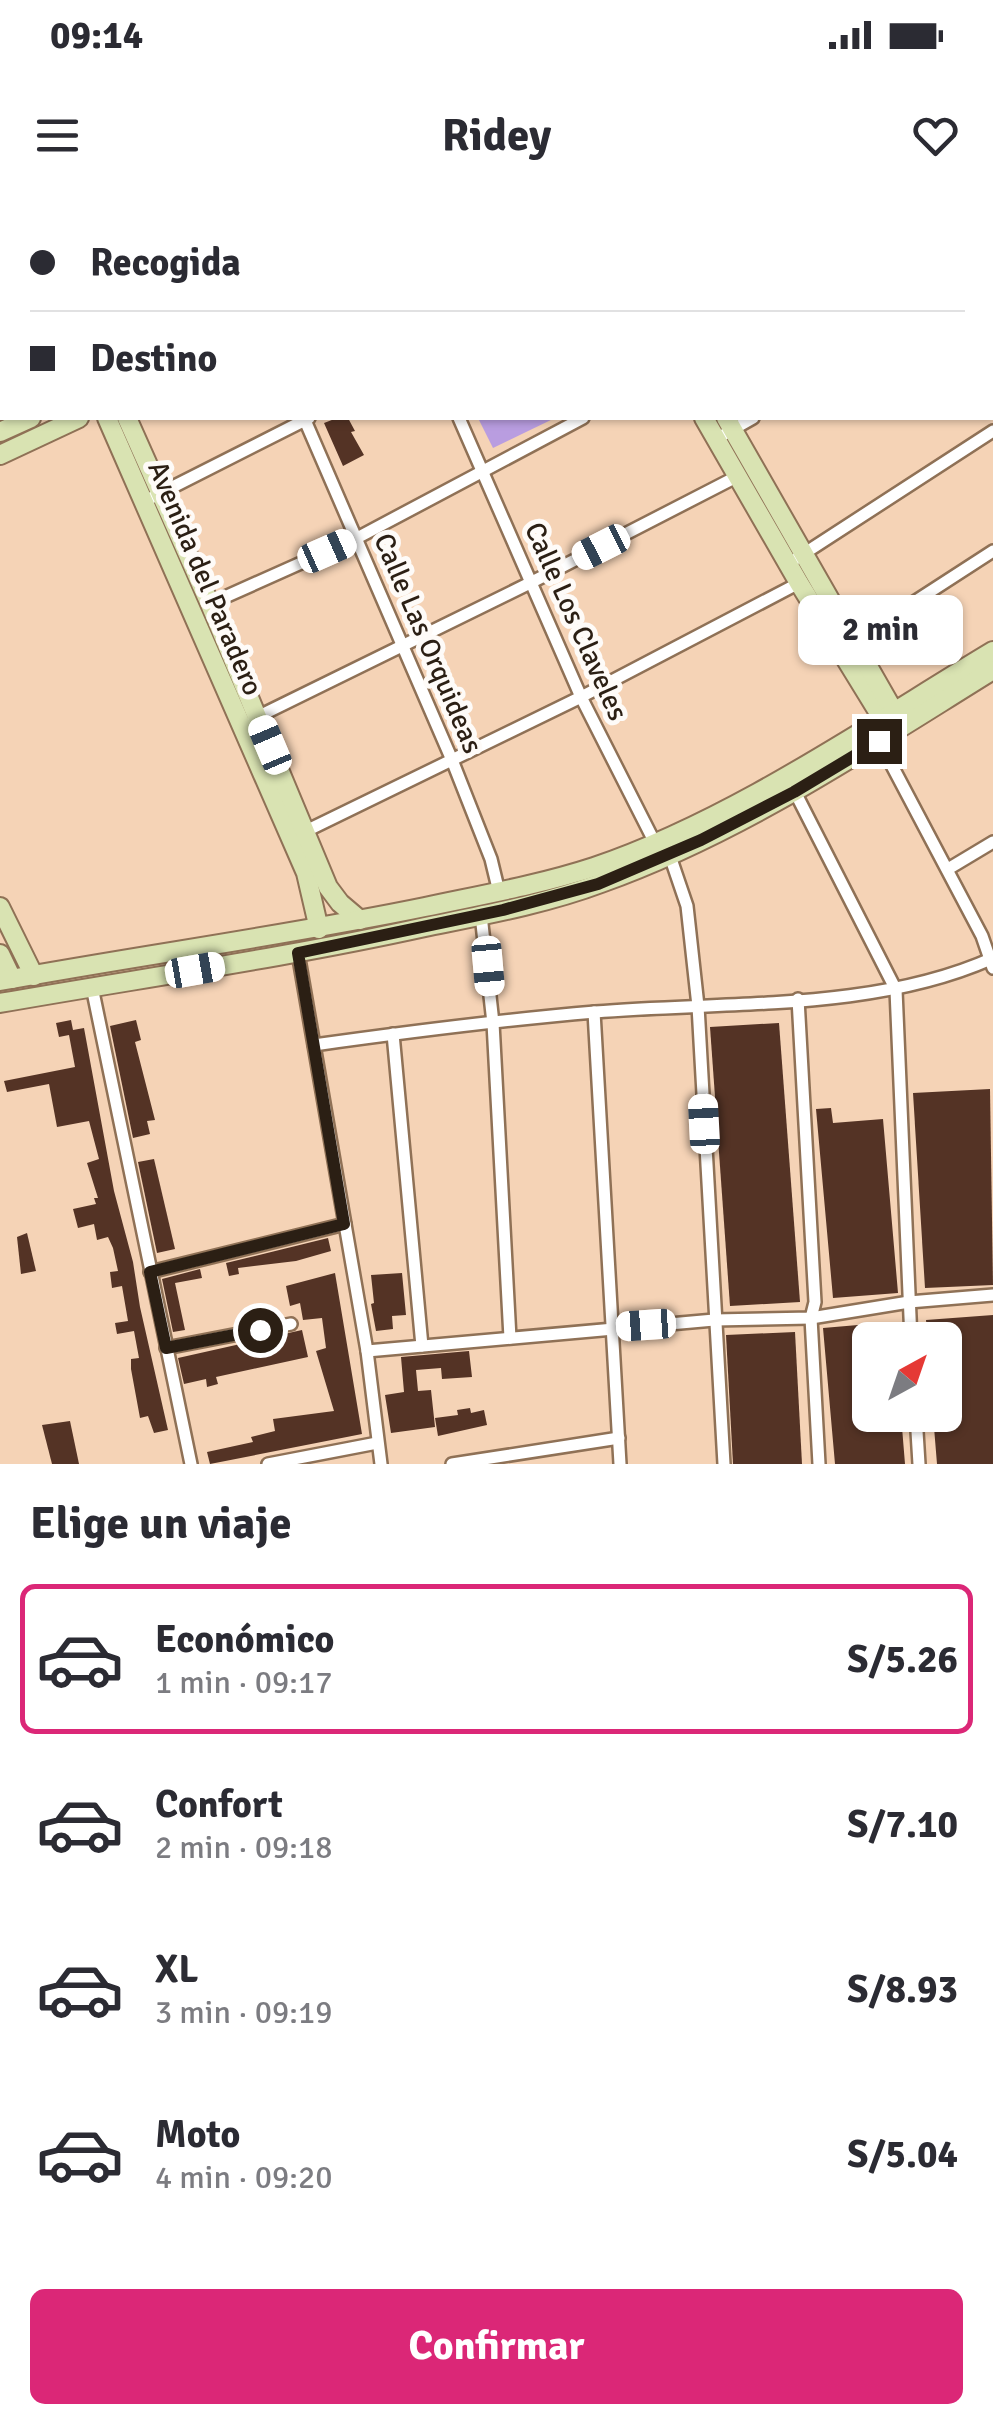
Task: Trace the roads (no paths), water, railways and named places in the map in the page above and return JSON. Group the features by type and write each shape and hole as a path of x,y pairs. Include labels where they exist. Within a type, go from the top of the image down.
{"main road":[{"path":"0,432 26,420"},
{"path":"0,455 76,420"},
{"name":"Avenida del Paradero","path":"108,420 190,614 306,831 328,888 360,920"},
{"name":"Avenida del Paradero","path":"128,420 210,604 248,720 306,872 329,948"},
{"path":"725,428 738,476 854,641 888,714"},
{"path":"725,428 796,559 799,584 888,714"},
{"path":"0,1003 329,948 481,915 598,884 993,651"},
{"path":"0,954 6,980 34,976 322,928 499,892 663,849 794,792 993,670"},
{"path":"0,907 34,976"}],"street":[{"path":"143,502 303,420"},
{"name":"Calle Las Orquideas","path":"308,420 452,760 499,892"},
{"name":"Calle Los Claveles","path":"460,420 580,697 663,849 687,906 698,1006 724,1464"},
{"path":"190,614 356,538 579,420"},
{"path":"796,559 993,430"},
{"path":"248,720 532,582 738,476"},
{"path":"854,641 993,551"},
{"path":"306,831 799,584"},
{"path":"314,1046 594,1012 896,990 992,961 879,741"},
{"path":"794,792 896,990 911,1322"},
{"path":"948,869 993,842"},
{"path":"481,915 493,1024 510,1338"},
{"path":"298,953 367,1351 381,1464"},
{"path":"92,987 191,1464"},
{"path":"798,999 815,1302 811,1318 819,1464"},
{"path":"594,1012 620,1464"},
{"path":"393,1034 422,1346"},
{"path":"150,1272 344,1224"},
{"path":"367,1351 714,1320 811,1318 909,1302 993,1295"},
{"path":"166,1348 290,1324"},
{"path":"917,1432 920,1464"},
{"path":"452,1464 618,1438"},
{"path":"268,1464 377,1443"}]}
